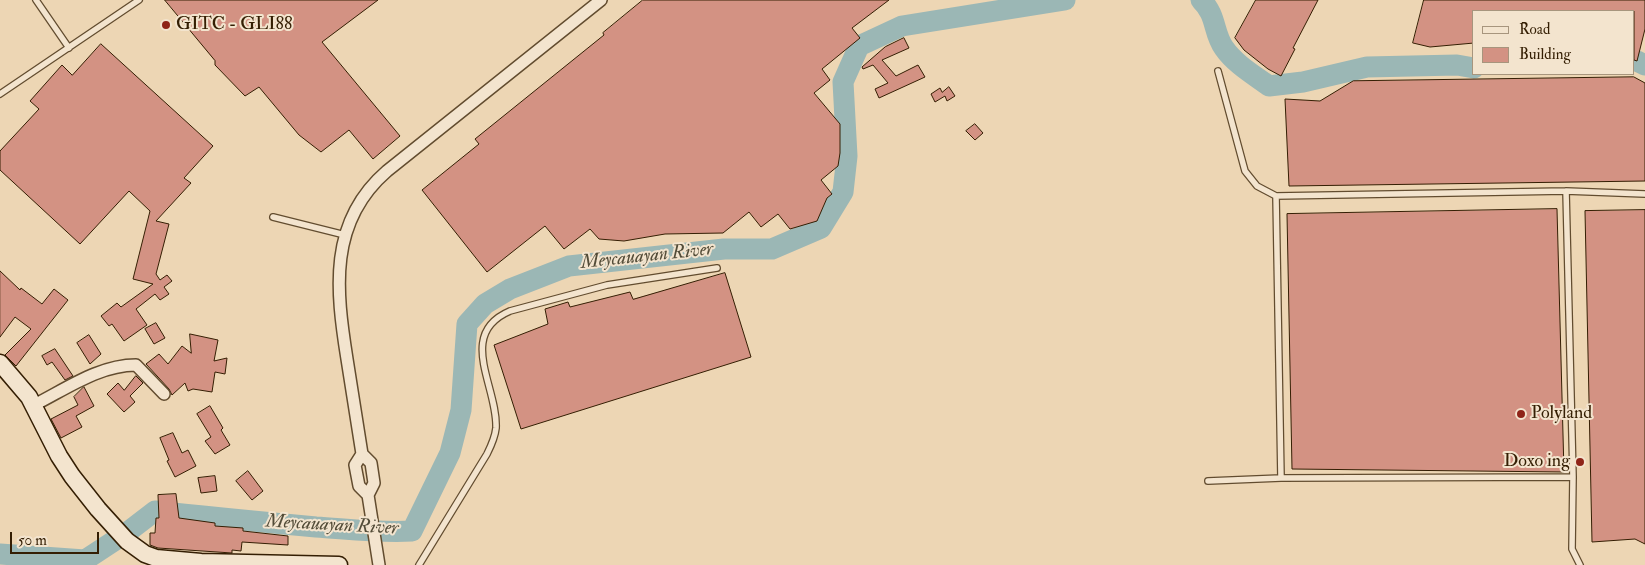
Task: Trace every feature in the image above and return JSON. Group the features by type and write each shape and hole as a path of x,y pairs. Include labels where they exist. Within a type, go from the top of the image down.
{"street":[{"path":"379,565 368,495 359,486 355,465 362,454 339,307 338,281 340,257 345,235 353,215 374,182 601,0"},
{"path":"0,362 18,382 34,405 59,456 72,476 127,541 145,554 156,558 201,564 339,565"},
{"path":"34,405 105,369 126,365 136,365 164,394"}],"lane":[{"path":"36,0 69,48"},
{"path":"0,94 140,0"},
{"path":"1218,71 1245,171 1258,186 1276,196 1566,192 1645,194"},
{"path":"1566,192 1573,477 1572,549 1580,565"},
{"path":"1276,196 1281,478"},
{"path":"273,217 345,235"},
{"path":"419,565 494,441 496,428 482,357 482,341 497,317 510,311 607,285 717,268"},
{"path":"1208,481 1281,478 1573,477"}],"building":[{"path":"165,0 378,0 322,42 400,136 373,159 349,130 321,152 299,135 259,87 245,96 215,65 215,61"},
{"path":"643,0 889,0 852,28 860,38 822,69 830,80 814,93 840,124 838,166 821,180 832,194 827,198 817,221 790,229 778,214 761,227 749,212 723,233 665,234 624,241 599,239 590,229 564,249 545,226 487,272 422,190 479,144 475,139 604,35 603,33"},
{"path":"1256,0 1318,0 1281,76 1268,69 1244,50 1235,38"},
{"path":"1424,0 1645,0 1645,29 1637,61 1635,60 1635,10 1472,10 1472,43 1430,47 1413,43"},
{"path":"904,38 909,48 882,60 896,76 918,65 925,77 879,98 875,89 888,83 873,65 863,69 862,67 885,47"},
{"path":"101,44 213,146 184,178 191,183 156,221 169,224 156,274 160,280 167,275 172,281 164,287 169,294 160,300 155,294 136,309 147,325 124,341 112,324 109,326 101,316 117,303 121,307 153,284 133,279 150,211 129,191 80,244 0,170 0,151 39,109 30,101 62,65 72,75"},
{"path":"1634,77 1645,83 1645,181 1289,186 1285,99 1320,101 1353,81"},
{"path":"949,87 955,96 947,101 945,96 935,102 931,94 940,88 942,92"},
{"path":"975,124 983,133 975,140 966,131"},
{"path":"1557,209 1564,472 1292,469 1287,214"},
{"path":"1645,210 1645,544 1635,539 1592,542 1585,211"},
{"path":"0,271 20,290 21,288 42,304 54,289 68,300 16,366 5,355 31,329 15,317 0,337"},
{"path":"725,273 751,357 521,429 494,345 548,324 545,309 568,302 570,307 630,292 633,299"},
{"path":"156,323 165,338 154,344 145,329"},
{"path":"190,334 218,340 214,361 227,358 225,374 215,372 212,392 193,389 188,391 185,383 172,395 169,389 146,364 159,354 168,364 182,346 191,353"},
{"path":"89,335 101,354 90,364 77,343"},
{"path":"55,349 73,376 65,380 52,362 47,365 42,356"},
{"path":"136,376 143,383 130,396 135,402 124,412 107,394 118,383 124,390"},
{"path":"84,387 94,406 76,416 82,427 61,438 51,419 78,405 74,397"},
{"path":"210,406 223,428 221,430 230,445 215,454 205,441 211,437 197,414"},
{"path":"173,433 182,453 188,450 196,466 175,477 167,461 169,460 160,438"},
{"path":"248,471 263,491 252,500 236,481"},
{"path":"215,476 217,491 201,493 198,478"},
{"path":"176,494 179,518 215,523 215,526 243,528 243,531 288,536 288,545 242,542 241,551 232,550 232,553 158,548 150,545 150,533 155,533 156,518 159,518 158,495"}],"waterway":[{"name":"Meycauayan River","path":"125,534 155,511 316,527 412,531 450,453 461,410 467,324 485,304 510,289 569,266 724,249 772,249 821,228 843,192 847,156 843,82 859,46 902,26 1065,0"},
{"name":"Meycauayan River","path":"1201,0 1210,12 1218,36 1228,54 1269,86 1303,82 1367,67 1457,65 1472,68"},
{"name":"Meycauayan River","path":"1635,61 1645,65"},
{"path":"0,554 85,560 117,539"}],"place":[{"name":"GITC - GLI88","path":"166,25"},
{"name":"Polyland","path":"1521,414"},
{"name":"Doxo ing","path":"1580,462"}]}
